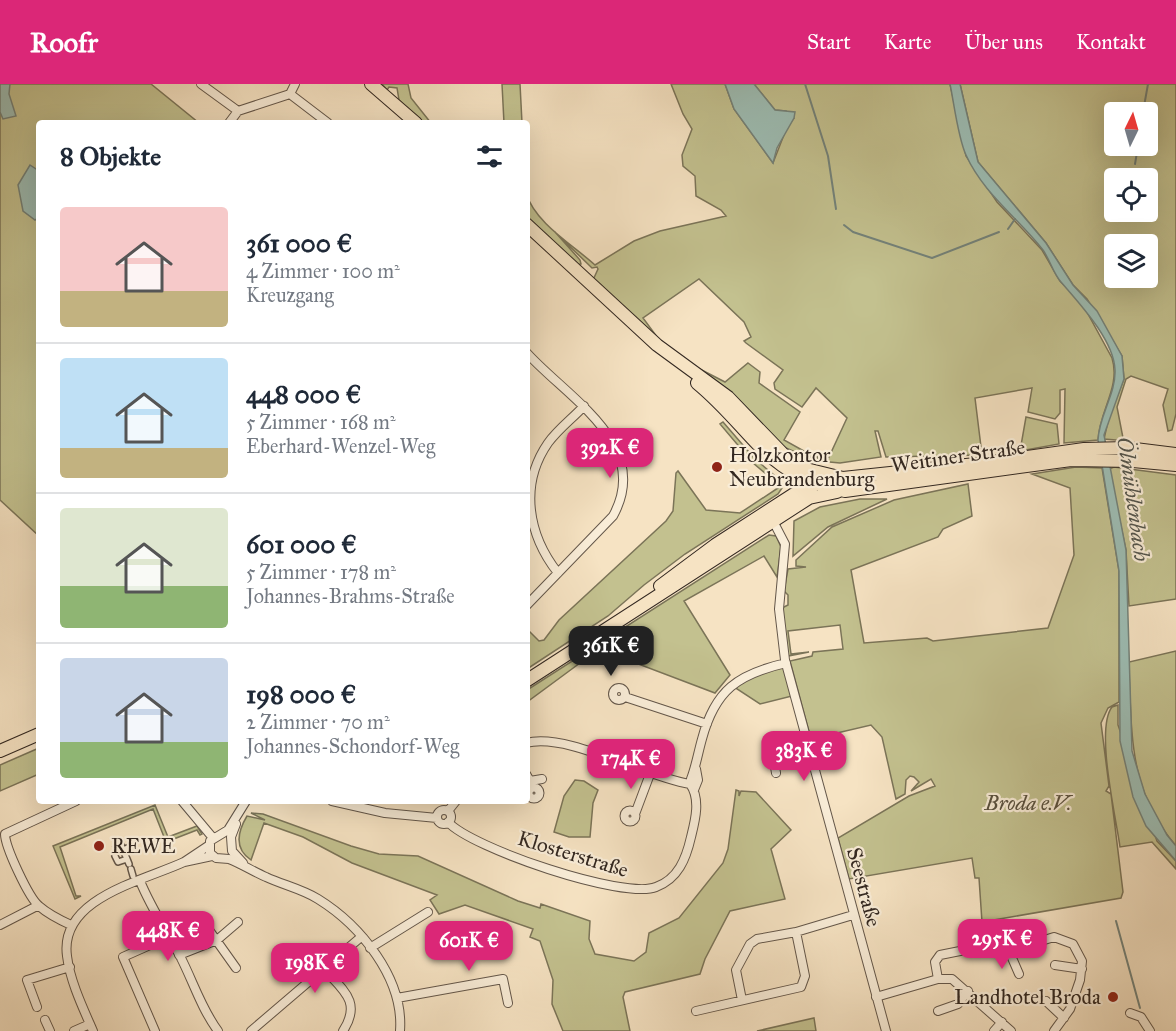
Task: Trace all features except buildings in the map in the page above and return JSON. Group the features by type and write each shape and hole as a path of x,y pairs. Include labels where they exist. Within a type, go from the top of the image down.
{"main road":[{"path":"371,84 413,120"},
{"name":"Weitiner Straße","path":"530,228 729,413 760,448 791,474 814,484"},
{"name":"Weitiner Straße","path":"657,345 728,397 772,445 806,469 844,484 1096,454 1176,454"},
{"name":"Weitiner Straße","path":"1112,454 1176,465"},
{"path":"806,469 814,484 809,498"},
{"path":"789,497 793,485 791,474"},
{"path":"770,517 789,497 814,484 844,484"},
{"path":"530,678 630,614 691,561 770,517 844,484"},
{"path":"0,751 36,735"}],"street":[{"path":"201,84 238,111"},
{"path":"232,120 238,111 290,94 295,84"},
{"path":"213,92 218,85"},
{"path":"290,94 324,120"},
{"path":"530,356 550,378 584,406 606,431 617,453 622,473 622,491 612,516 530,602"},
{"path":"558,573 545,555 534,531 530,510 531,482 538,460 548,443 584,406"},
{"name":"Seestraße","path":"770,517 785,544 779,609 786,663 886,1031"},
{"name":"Klosterstraße","path":"345,804 385,813 437,818 441,823 448,822 469,836 546,868 621,889 645,890 665,882 682,866 693,830 696,801 692,787 698,780 696,769 707,724 722,695 738,679 753,671 786,663"},
{"path":"625,698 707,724"},
{"path":"530,743 545,741 563,744 692,787"},
{"path":"776,773 775,767 780,758 809,752"},
{"path":"635,814 650,774"},
{"path":"530,781 542,779"},
{"path":"69,804 2,834 37,906 71,926"},
{"path":"185,804 217,836 231,842"},
{"path":"244,804 231,842 232,851 251,870"},
{"path":"448,811 454,804"},
{"path":"184,862 208,846 242,809"},
{"path":"437,818 441,810 448,811"},
{"path":"448,811 451,818 448,822"},
{"path":"124,846 128,864 179,955 203,1007 218,1031"},
{"path":"208,846 212,856"},
{"path":"225,858 232,851"},
{"path":"115,856 118,862 128,864"},
{"path":"74,1031 91,1028 70,967 66,947 71,926 88,906 137,879 184,862 212,856 225,858 315,897 332,909 362,937 383,966 397,998 400,1031"},
{"path":"0,925 37,906"},
{"path":"370,948 428,912"},
{"path":"742,1000 736,970 750,944 757,939 796,932 853,915"},
{"path":"179,955 217,940 238,922"},
{"path":"204,923 236,968"},
{"path":"696,1011 801,987 804,983 796,932"},
{"path":"155,1031 123,957 168,937"},
{"path":"251,1031 362,937"},
{"path":"938,979 935,962 940,955 970,950 1009,951 1026,948 1047,939 1061,938 1073,944 1078,951 1082,969 1075,998 1054,1031"},
{"path":"1009,951 1019,974"},
{"path":"1055,965 1082,969"},
{"path":"37,1007 27,980 70,967"},
{"path":"324,969 350,1001 351,1017 343,1031"},
{"path":"397,998 503,979 508,1003"},
{"path":"876,997 938,979 952,979 969,991 1011,1031"},
{"path":"938,1011 958,1004 969,991"},
{"path":"1046,1001 1064,1018"},
{"path":"1130,1013 1141,1017 1150,1031"},
{"path":"45,1020 50,1031"},
{"path":"994,1031 1002,1023"}],"green space":[{"path":"0,84 151,84 195,120 36,120 36,533 0,500"},
{"path":"382,84 408,84 411,98 429,120 420,120 399,100 397,88 389,87 387,90"},
{"path":"502,84 520,84 522,120 504,120"},
{"path":"671,84 725,84 734,109 773,163 787,127 794,118 786,111 775,110 754,84 950,84 966,156 997,202 1042,250 1060,281 1082,303 1112,358 1114,379 1099,429 1098,440 1064,443 1065,389 1060,390 1060,413 1055,419 1028,412 1032,388 975,398 982,455 886,457 878,431 875,431 881,457 840,463 819,461 816,456 828,459 847,418 816,388 802,407 775,389 774,383 783,370 744,341 751,337 744,322 699,279 643,318 660,341 593,280 597,267 592,268 557,234 595,265 634,241 660,231 726,216 721,210 696,196 695,176 683,166 682,155 692,129 683,114"},
{"path":"960,84 1176,84 1176,414 1172,430 1168,431 1163,405 1168,389 1131,376 1126,379 1117,407 1123,438 1127,438 1128,441 1104,439 1109,417 1124,379 1122,356 1087,299 1073,285 1046,243 978,162"},
{"path":"530,202 546,224 580,260 581,264 577,265 530,221"},
{"path":"748,363 760,372 759,383 800,412 784,440 811,455 811,459 786,448 690,364 725,382"},
{"path":"1026,417 1057,424 1059,444 1020,451"},
{"path":"723,422 755,459 781,481 782,488 778,494 685,554 608,616 530,667 530,632 539,641 544,640 559,620 666,521 673,511 678,471 706,510 740,513 778,488 778,484 753,463 720,424"},
{"name":"Broda e.V.","path":"1076,467 1102,468 1119,571 1119,702 1108,708 1101,723 1109,786 1106,791 1111,794 1123,892 1121,898 982,922 979,878 975,878 972,858 849,879 838,838 909,796 935,786 931,779 911,791 919,782 910,776 906,780 905,794 896,799 882,737 871,725 811,739 790,661 812,656 813,652 843,649 840,625 788,631 791,654 809,652 788,656 782,608 788,605 788,595 784,591 788,569 806,567 796,566 796,560 832,527 894,500 968,484 972,516 943,529 938,537 851,570 864,643 927,638 933,641 1048,628 1074,555 1070,488 1032,474"},
{"path":"1114,467 1176,475 1176,599 1129,606 1126,550 1109,469"},
{"path":"860,499 887,499 828,527 793,556 794,521 820,507"},
{"path":"769,535 776,536 781,547 777,577 764,556 684,601 730,675 715,693 599,649 530,700 530,688"},
{"path":"1176,651 1176,846 1149,805 1141,784 1133,741 1129,662"},
{"path":"783,667 792,696 760,704 734,687 747,677"},
{"path":"1118,705 1118,725 1157,841 1176,861 1176,869 1152,842 1120,847 1106,753 1107,718 1112,707"},
{"path":"36,749 36,775 0,791 0,765"},
{"path":"575,780 584,781 598,790 593,803 590,837 569,837 554,832 564,796"},
{"path":"736,790 739,791 739,796 741,791 756,792 791,830 771,849 785,899 730,911 705,959 700,974 625,992 623,997 630,1031 563,1031 552,1004 553,980 540,941 530,937 533,929 465,905 439,914 430,900 437,895 352,863 303,837 264,823 251,860 239,845 241,828 247,816 265,820 251,813 263,814 379,854 418,856 518,901 540,908 541,904 590,921 589,939 595,954 634,961 646,952 649,933 679,918 723,863 728,849"},
{"path":"155,805 168,837 197,826 202,834 200,835 197,830 166,842 153,809 60,847 76,896 81,896 75,899 53,846"},
{"path":"814,1018 816,1031 757,1031"}],"water":[{"path":"0,84 10,84 9,94 16,116 3,119 0,112"},
{"path":"725,84 754,84 775,110 795,112 777,148 773,163 734,109"},
{"path":"950,84 960,84 978,162 1046,243 1073,285 1097,311 1122,356 1124,379 1104,435 1126,550 1132,751 1145,794 1167,835 1176,846 1176,861 1146,826 1133,797 1120,741 1119,571 1098,440 1101,422 1115,379 1113,358 1102,335 1086,311 1058,278 1043,250 991,193 973,169 961,139"},
{"path":"30,165 36,169 35,220 23,211 18,185"}],"waterway":[{"path":"805,84 828,156 836,209"},
{"path":"1145,102 1148,84"},
{"path":"1135,164 1136,156"},
{"path":"1008,229 1015,219"},
{"path":"844,225 853,232 932,258 999,232"},
{"path":"1116,921 1140,1008"}],"place":[{"name":"Holzkontor Neubrandenburg","path":"717,467"},
{"name":"REWE","path":"99,846"},
{"name":"Landhotel Broda","path":"1113,997"}],"water label":[{"name":"Ölmühlenbach","path":"1134,499"}]}
